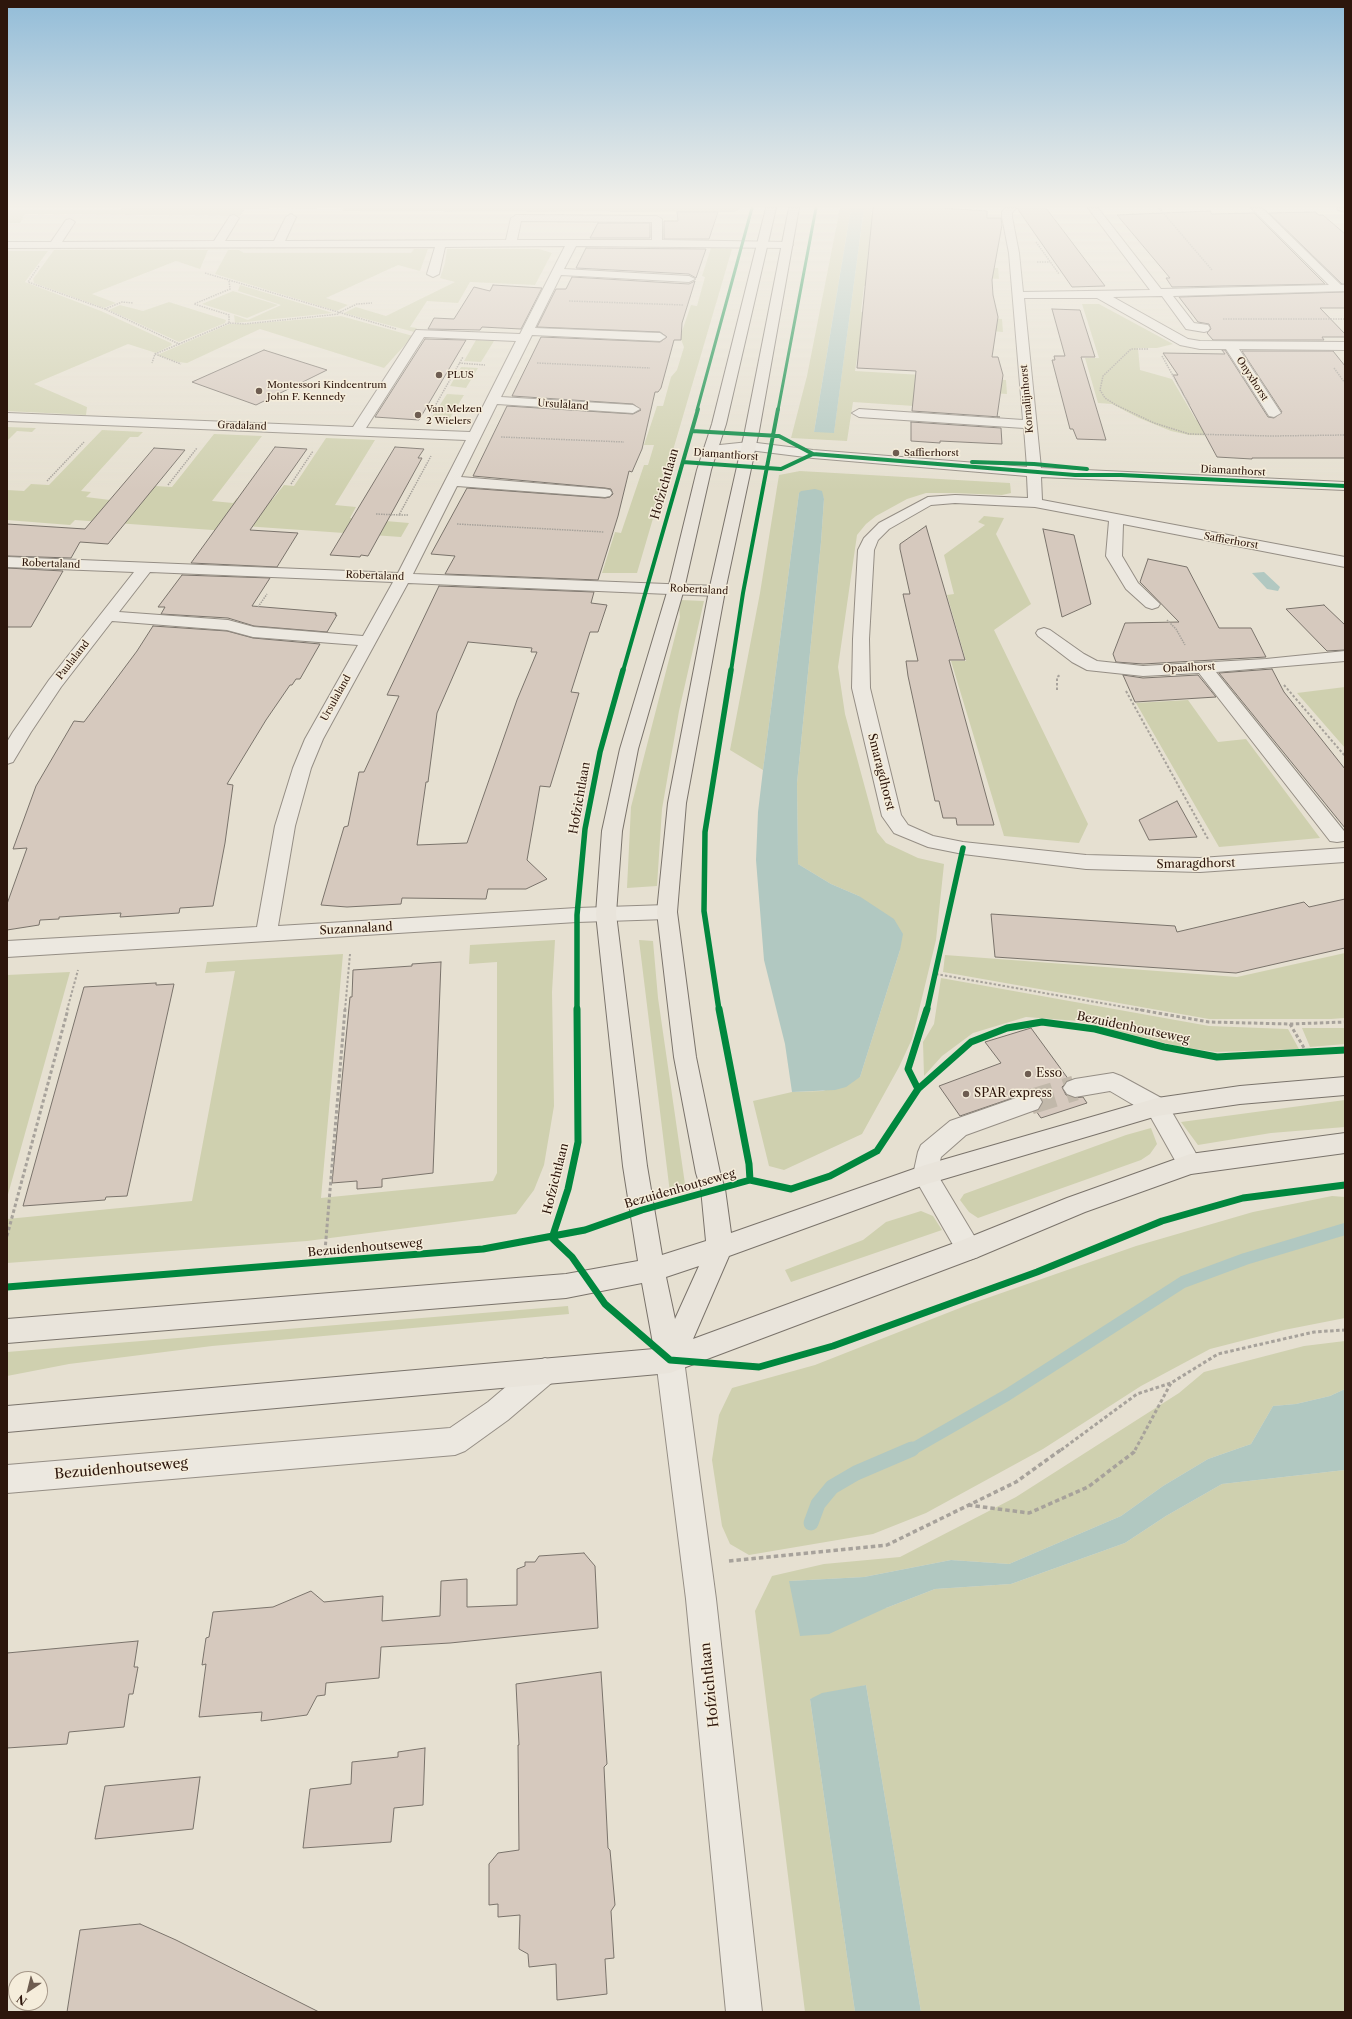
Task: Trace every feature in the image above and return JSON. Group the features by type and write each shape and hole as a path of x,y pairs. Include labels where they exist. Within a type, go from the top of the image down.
{"main road":[{"name":"Hofzichtlaan","path":"670,1360 652,1270 635,1166 606,914 612,831 629,749 676,589 748,302"},
{"path":"670,1360 720,1248 713,1189 708,1173 685,1057 667,912 677,803 717,591 748,451 777,302"},
{"path":"7,1331 566,1286 652,1270 720,1248 925,1174 1157,1107 1240,1095 1345,1086"},
{"path":"7,1419 670,1360 969,1249 1076,1205 1190,1164 1345,1143"}],"street":[{"name":"Ursulaland","path":"266,933 285,826 302,768 314,739 403,578 514,362 543,302"},
{"name":"Kornalijnhorst","path":"1019,302 1034,468"},
{"name":"Onyxhorst","path":"1112,302 1184,342 1200,345 1345,346"},
{"path":"1170,302 1190,326 1204,328"},
{"path":"358,430 420,332 475,335 527,334 660,337"},
{"name":"Onyxhorst","path":"1230,345 1274,413"},
{"name":"Ursulaland","path":"494,400 633,409"},
{"path":"859,413 1030,424"},
{"name":"Gradaland","path":"7,417 358,430 476,436"},
{"name":"Diamanthorst","path":"710,450 748,451 769,457 813,454 943,464 1345,486"},
{"path":"1034,468 1035,503"},
{"path":"452,481 605,493"},
{"name":"Smaragdhorst","path":"1035,503 955,499 928,501 884,526 871,538 866,550 860,688 892,816 901,829 928,841 963,848 1086,862 1222,864 1345,855"},
{"name":"Saffierhorst","path":"1035,503 1116,520 1345,562"},
{"path":"1116,520 1114,556 1132,586 1152,604"},
{"name":"Robertaland","path":"7,562 717,591"},
{"name":"Paulaland","path":"7,758 22,732 55,684 146,567"},
{"path":"107,616 228,625 253,632 368,641"},
{"name":"Opaalhorst","path":"1044,633 1078,658 1093,666 1143,671 1266,664 1345,656"},
{"path":"1201,668 1337,836"},
{"name":"Suzannaland","path":"7,949 266,933 667,912"},
{"path":"1075,1088 1113,1082 1157,1107 1190,1164"},
{"path":"969,1249 925,1174 930,1152 958,1128 1030,1102"},
{"name":"Hofzichtlaan","path":"670,1360 696,1565 744,2012"},
{"name":"Bezuidenhoutseweg","path":"7,1479 455,1441 498,1411 545,1371"}],"path":[{"path":"86,302 105,309 178,344"},
{"path":"105,309 121,302"},
{"path":"124,302 133,303"},
{"path":"198,302 194,304 229,315 229,323"},
{"path":"301,302 405,332 420,332"},
{"path":"606,302 684,305"},
{"path":"337,313 357,304 372,303"},
{"path":"152,363 155,354 229,323 245,324 342,314"},
{"path":"1223,319 1345,319"},
{"path":"427,419 475,335"},
{"path":"1184,342 1157,348 1131,349 1103,376 1100,390 1105,398 1154,423 1189,434 1271,436 1345,435"},
{"path":"1157,348 1190,406"},
{"path":"155,354 181,364"},
{"path":"459,363 502,366 514,362 650,368"},
{"path":"47,481 104,420"},
{"path":"168,485 214,425"},
{"path":"399,515 443,434"},
{"path":"476,436 624,442"},
{"path":"291,484 314,448"},
{"path":"376,514 399,515 432,520 604,532"},
{"path":"1152,604 1176,629 1201,668"},
{"path":"1266,664 1345,756"},
{"path":"1112,668 1222,864"},
{"path":"324,1263 352,929"},
{"path":"7,1236 79,967"},
{"path":"934,982 938,967"},
{"path":"936,974 1210,1022 1290,1024 1345,1022"},
{"path":"1290,1024 1307,1053"},
{"path":"1299,1053 1314,1052"},
{"path":"696,1565 887,1545 1016,1482 1137,1394 1171,1383 1218,1354 1314,1332 1345,1330"},
{"path":"968,1505 1029,1513 1088,1487 1134,1452 1171,1383"}],"green space":[{"path":"7,302 78,302 101,311 171,343 172,345 156,353 128,344 34,384 87,407 86,415 7,411"},
{"path":"88,302 116,303 104,308"},
{"path":"170,302 226,320 225,323 179,342 109,310 120,305 143,311"},
{"path":"206,302 269,302 278,305 247,318 202,304"},
{"path":"272,302 297,302 333,313 235,323 234,315 248,320 281,305"},
{"path":"308,302 339,302 348,305 337,311"},
{"path":"414,302 426,302 410,327 417,328 414,332 344,313 356,307 386,316"},
{"path":"698,302 716,302 637,573 602,573 615,532 621,533 644,465 648,465 654,445 644,445 657,406 663,406 671,377 677,370 684,347 680,337 691,305 697,306"},
{"path":"821,302 835,302 814,432 834,432 851,302 862,302 861,312 1002,319 1003,332 975,330 975,346 860,339 855,371 1006,380 1007,394 975,392 975,410 853,402 847,441 791,438 807,376"},
{"path":"1082,304 1099,304 1173,344 1157,348 1138,348 1140,370 1172,379 1196,420 1330,424 1260,437 1189,435 1171,431 1139,418 1112,404 1098,403 1085,358 1099,358"},
{"path":"341,316 413,336 384,368 260,329 187,363 178,362 157,355 229,324 249,324"},
{"path":"476,340 494,341 481,362 464,361"},
{"path":"461,367 478,368 466,388 450,386"},
{"path":"447,394 464,395 450,418 432,417"},
{"path":"7,427 36,428 32,432 17,431 7,441"},
{"path":"102,430 143,432 138,437 130,437 81,491 91,492 86,497 110,500 155,486 172,487 214,434 262,436 212,501 233,503 237,498 272,500 284,485 294,486 326,438 375,440 335,505 356,507 350,518 409,523 401,537 230,525 226,531 75,520 70,525 7,520 7,490 24,491 31,484 49,485"},
{"path":"800,471 1010,483 1011,493 1002,495 926,493 907,499 876,516 866,524 857,535 838,667 845,714 877,832 886,843 918,858 944,864 936,940 912,1039 899,1067 862,1134 784,1170 769,1166 753,1101 792,1092 823,1091 860,1077 900,950 859,896 831,884 798,864 797,783 821,542 824,499 821,491 799,493 763,770 730,750 760,593 779,475"},
{"path":"984,516 1004,518 996,534 1031,604 994,630 1088,824 1079,843 1004,836 951,661 966,661 947,595 954,594 944,555 985,525 978,522"},
{"path":"681,600 704,601 679,711 662,809 657,886 627,888 631,807 680,617 679,607"},
{"path":"1345,687 1345,748 1297,693"},
{"path":"1188,700 1218,742 1246,739 1320,838 1219,847 1136,703"},
{"path":"555,940 552,992 554,1106 544,1165 534,1190 516,1214 307,1241 7,1263 7,1219 192,1201 235,971 205,973 207,962 343,954 321,1198 493,1181 497,1173 497,962 469,964 470,945"},
{"path":"639,940 653,941 658,998 686,1191 670,1193"},
{"path":"1345,953 1345,1018 1331,1019 1209,1019 943,972 945,955 1237,977"},
{"path":"70,972 7,1198 7,975"},
{"path":"941,978 1209,1026 1288,1029 1299,1049 1216,1052 1181,1047 1078,1021 1026,1017 973,1033 942,1056 924,1076 923,1042 934,1024"},
{"path":"1302,1028 1345,1028 1345,1044 1310,1047"},
{"path":"1345,1100 1345,1127 1271,1133 1198,1145 1181,1122"},
{"path":"1151,1128 1157,1144 1150,1154 1141,1160 978,1218 969,1212 960,1200 964,1194 1126,1135"},
{"path":"1332,1196 1345,1197 1345,1318 1284,1330 1210,1349 1141,1386 1043,1449 926,1513 873,1534 749,1555 730,1544 722,1526 712,1460 719,1415 732,1388 815,1365 970,1304 1136,1246 1253,1212"},
{"path":"921,1211 933,1216 942,1230 791,1282 785,1270 863,1240 886,1222"},
{"path":"568,1306 569,1314 212,1346 69,1364 7,1376 7,1352"},
{"path":"1345,1341 1345,1389 1330,1396 1296,1404 1273,1406 1251,1444 1208,1459 1163,1486 1121,1516 1009,1564 951,1560 864,1577 789,1581 886,1608 935,1589 1011,1584 1125,1543 1166,1516 1222,1484 1345,1470 1345,2012 921,2012 866,1685 810,1699 855,2012 805,2012 755,1611 772,1576 824,1564 900,1557 1016,1497 1179,1393 1204,1372 1304,1346"}],"water":[{"path":"835,302 851,302 834,433 814,432"},
{"path":"815,489 822,491 824,499 797,783 798,864 831,884 859,896 894,919 903,934 900,950 860,1077 846,1087 835,1090 792,1092 785,1044 764,960 756,860 758,812 799,493 801,491"},
{"path":"1264,572 1280,587 1278,591 1267,589 1252,573"},
{"path":"1345,1389 1345,1470 1222,1484 1166,1516 1125,1543 1011,1584 935,1589 886,1608 829,1634 800,1636 789,1581 864,1577 951,1560 1009,1564 1121,1516 1163,1486 1208,1459 1251,1444 1273,1406 1296,1404 1330,1396"},
{"path":"866,1685 921,2012 855,2012 810,1699 822,1693"}],"building":[{"path":"464,302 535,302 521,329 482,327 480,330 428,329 434,318 454,319"},
{"path":"549,302 688,302 682,323 681,340 674,340 661,388 658,392 655,392 642,449 632,472 629,471 618,516 598,580 445,574 455,556 431,554 467,488 605,498 610,497 613,494 611,489 605,488 473,476 507,406 633,414 641,410 633,404 512,396 541,337 660,342 667,337 660,332 537,327"},
{"path":"864,302 995,302 998,317 992,357 998,357 1003,375 997,417 912,411 916,371 857,368"},
{"path":"1183,302 1345,302 1345,308 1320,308 1345,334 1345,337 1322,337 1324,340 1213,340 1207,333 1211,329 1209,324 1198,322"},
{"path":"1052,309 1080,310 1095,357 1081,357 1106,440 1077,439 1073,429 1070,429 1052,360 1055,360 1054,356 1065,356"},
{"path":"425,339 466,340 419,420 375,417"},
{"path":"264,350 327,370 256,405 192,382"},
{"path":"1222,350 1225,350 1268,417 1274,418 1282,412 1242,351 1333,351 1345,366 1345,458 1252,459 1217,457 1173,375 1178,375 1163,353 1225,354"},
{"path":"911,422 1001,428 1002,444 911,441"},
{"path":"275,447 307,449 250,530 298,533 277,567 191,563"},
{"path":"395,447 424,449 418,458 422,458 368,556 361,555 360,557 330,555"},
{"path":"154,448 185,450 108,544 80,542 71,558 7,556 7,524 85,529"},
{"path":"926,526 965,660 949,660 994,825 957,825 956,818 943,818 939,801 935,801 908,676 906,661 918,661 903,594 910,594 900,549 900,544"},
{"path":"1043,529 1074,535 1091,604 1062,617"},
{"path":"1148,559 1187,567 1219,628 1251,628 1266,657 1143,664 1116,662 1113,654 1125,623 1179,622 1140,582"},
{"path":"7,568 63,571 31,627 7,627"},
{"path":"182,575 270,578 252,606 336,613 335,615 337,615 327,632 254,626 228,618 161,614 165,607 158,607"},
{"path":"439,586 594,592 591,603 607,605 598,632 590,632 571,692 579,693 550,787 540,786 527,860 547,879 526,889 488,889 486,899 402,898 401,904 347,907 321,905 344,827 348,826 359,772 364,772 399,696 387,695","holes":["468,642 532,648 531,652 537,652 517,700 467,843 417,845 426,782 428,782 437,713"]},
{"path":"1324,605 1345,625 1345,650 1327,651 1286,609"},
{"path":"153,626 227,631 253,638 320,644 300,679 296,679 292,685 290,685 266,720 227,784 233,785 225,843 213,906 180,908 179,913 120,917 121,913 59,917 59,919 40,920 39,925 7,930 7,904 27,848 13,849 36,786 74,721 84,722 137,651"},
{"path":"1272,669 1284,692 1345,769 1345,828 1219,673"},
{"path":"1123,675 1143,678 1198,675 1216,697 1135,702"},
{"path":"1177,801 1197,837 1149,840 1139,820"},
{"path":"1345,899 1345,948 1236,973 995,957 991,914 1175,926 1177,932 1304,902 1309,907"},
{"path":"441,962 433,1173 382,1179 382,1187 357,1189 357,1181 332,1183 350,997 352,997 353,970 412,966 412,964"},
{"path":"156,983 156,985 174,984 127,1196 106,1197 105,1200 23,1206 84,987"},
{"path":"1031,1028 1069,1080 1062,1087 1066,1095 1074,1098 1083,1097 1087,1103 1041,1118 1036,1111 1039,1110 1043,1101 1038,1094 1030,1092 960,1116 939,1086 1001,1063 985,1042"},
{"path":"584,1553 595,1566 598,1628 450,1643 381,1647 379,1678 326,1683 325,1695 317,1696 307,1715 261,1721 262,1712 199,1717 206,1664 202,1665 206,1638 209,1637 213,1612 273,1607 311,1591 324,1602 383,1596 382,1621 440,1616 441,1581 467,1579 467,1607 517,1605 517,1569 525,1566 525,1562 535,1562 539,1556"},
{"path":"138,1641 134,1667 138,1667 133,1694 129,1694 124,1727 69,1732 67,1744 7,1748 7,1653"},
{"path":"601,1672 607,1764 604,1767 608,1848 610,1850 615,1905 611,1911 614,1958 605,1959 607,1994 557,2000 556,1964 529,1967 528,1954 519,1949 520,1915 498,1917 498,1904 489,1905 489,1864 498,1853 519,1850 519,1745 516,1684"},
{"path":"425,1748 423,1805 394,1808 391,1842 303,1848 310,1789 351,1784 352,1762 398,1757 398,1752"},
{"path":"200,1777 193,1829 95,1839 105,1786"},
{"path":"140,1924 176,1940 319,2012 67,2012 80,1930"}],"waterway":[{"path":"911,1450 1007,1395 1183,1282 1245,1259 1345,1229"},
{"path":"811,1523 818,1504 832,1487 856,1473 912,1449"}],"tunnel":[{"path":"1030,1102 1075,1088"}],"cycle path":[{"path":"726,302 687,448 600,752 585,829 577,915 578,1142 568,1189 552,1238 572,1257 605,1304 670,1360 759,1367 833,1346 1037,1272 1162,1221 1243,1198 1345,1185"},
{"path":"750,1180 749,1164 723,1036 704,911 705,832 743,593 798,302"},
{"path":"692,431 779,436 813,454 1075,475 1121,475 1345,486"},
{"path":"683,462 781,469 813,454"},
{"path":"972,462 1034,464 1087,469"},
{"path":"918,1089 908,1069 913,1049 925,1018 936,974 963,848"},
{"path":"7,1287 483,1249 585,1230 642,1210 750,1180 791,1189 830,1176 877,1151 918,1089 971,1042 1007,1028 1042,1022 1095,1029 1164,1047 1217,1057 1345,1050"}],"place":[{"name":"PLUS","path":"439,375"},
{"name":"Montessori Kindcentrum John F. Kennedy","path":"259,391"},
{"name":"Van Melzen 2 Wielers","path":"418,415"},
{"name":"Saffierhorst","path":"896,453"},
{"name":"Esso","path":"1028,1074"},
{"name":"SPAR express","path":"966,1094"}]}
